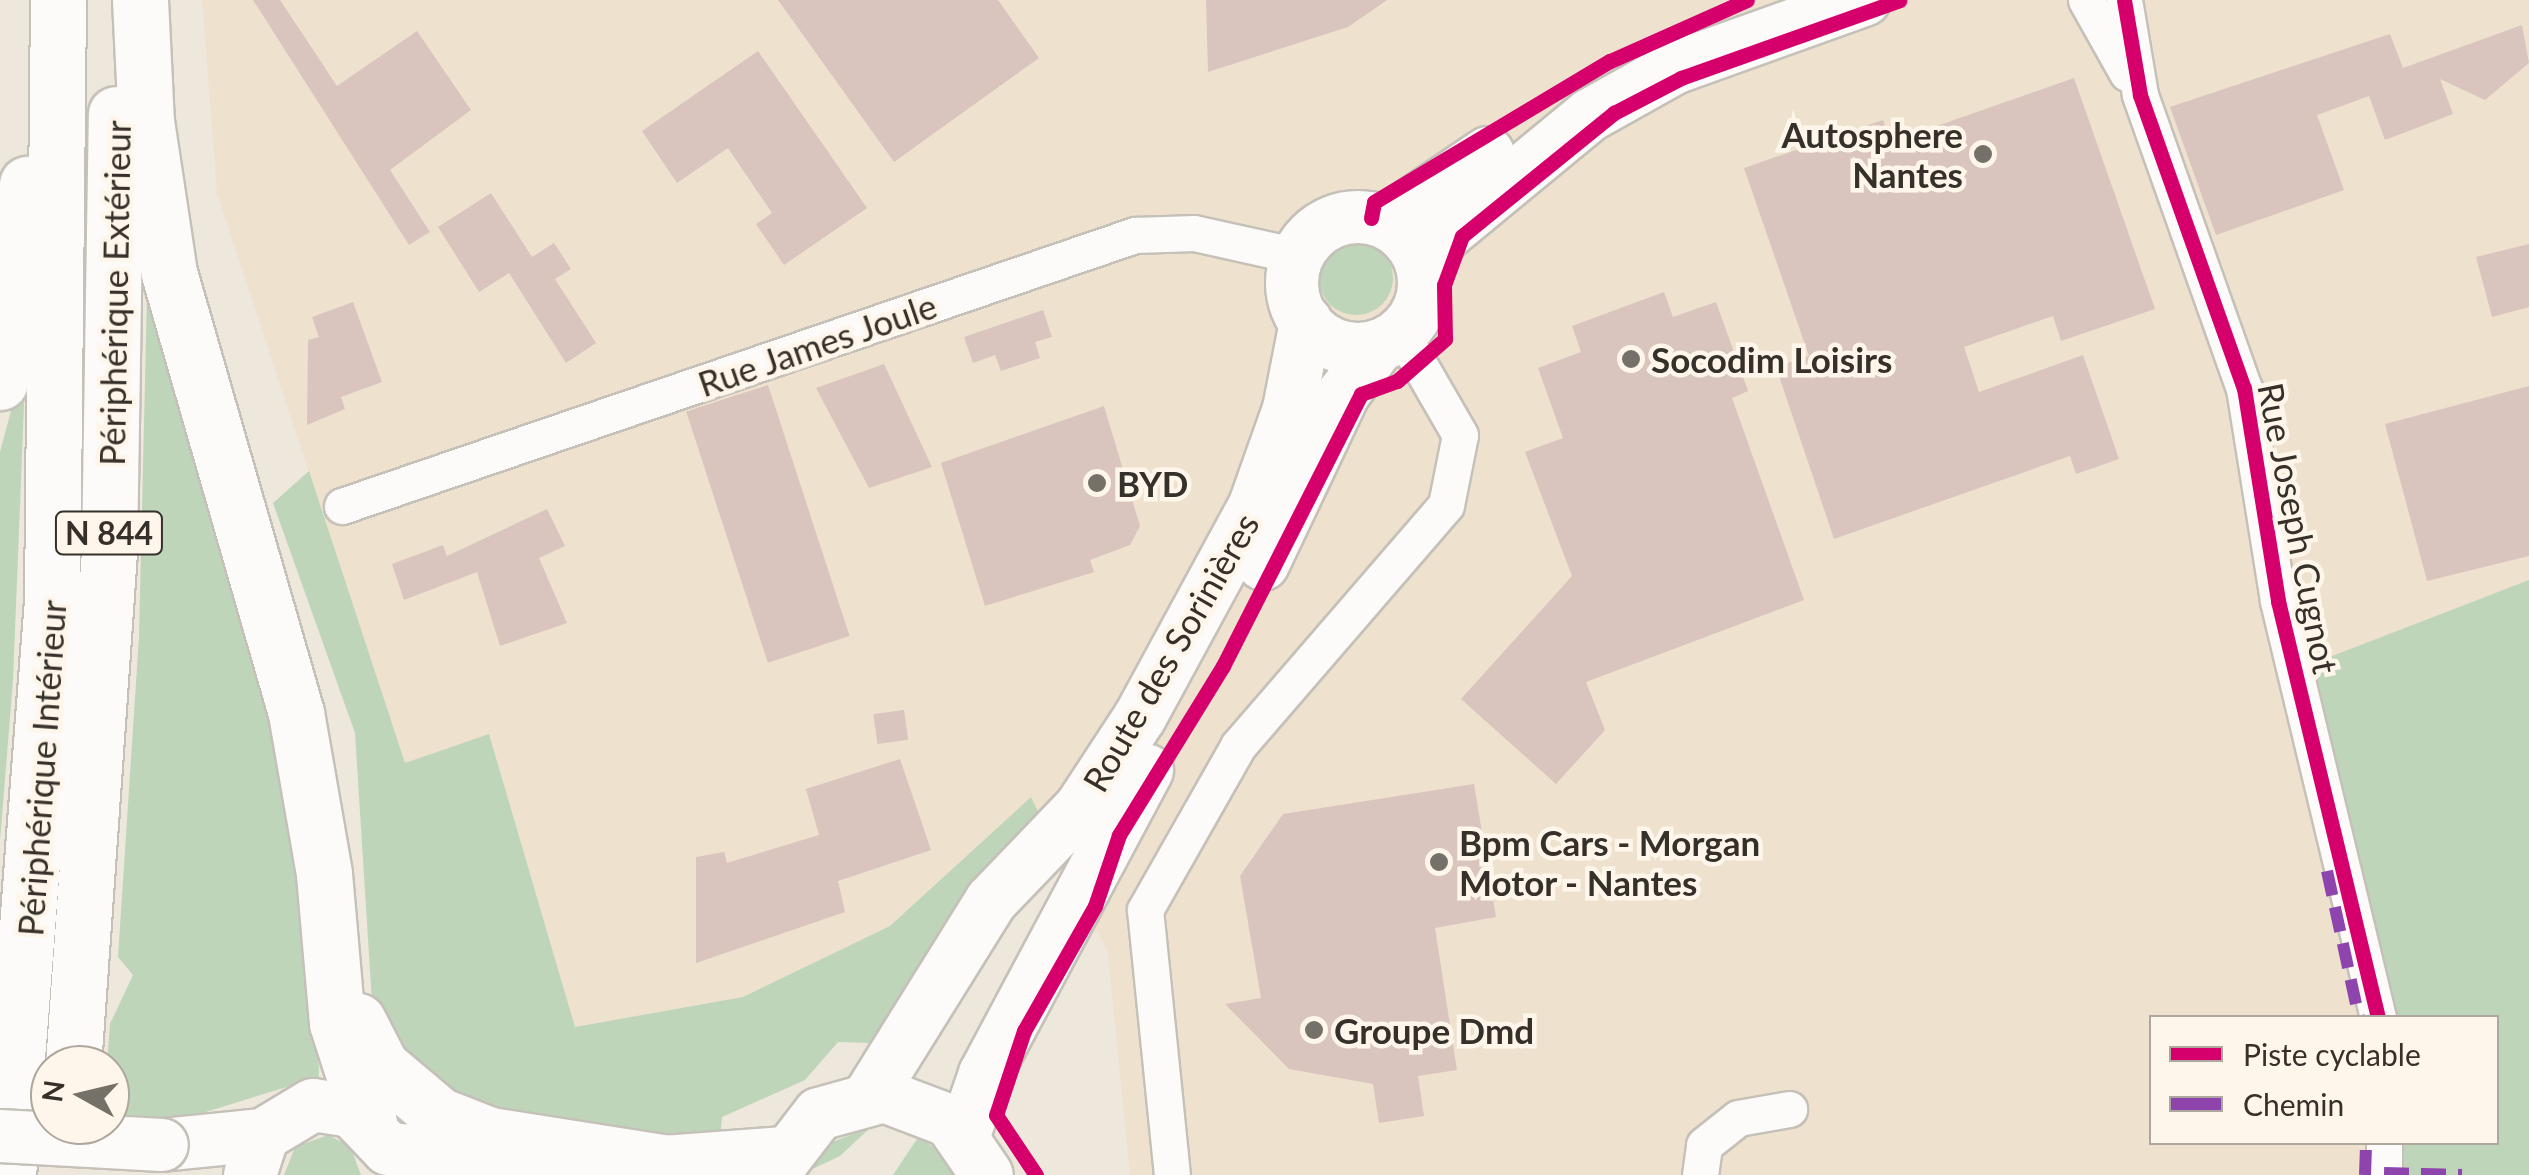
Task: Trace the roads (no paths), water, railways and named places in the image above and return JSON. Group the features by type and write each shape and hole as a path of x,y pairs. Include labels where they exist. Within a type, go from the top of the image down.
{"highway":[{"path":"0,382 25,245 32,55 55,0"},
{"name":"Périphérique Intérieur","path":"8,1175 54,545 55,0"},
{"name":"Périphérique Extérieur","path":"75,1045 109,551 115,0"},
{"path":"140,0 146,121 169,273 296,713 330,928 337,1023 383,1149"},
{"path":"330,928 360,1034 428,1107 490,1136 668,1163"},
{"path":"62,1175 65,1145"}],"main road":[{"path":"1402,239 1629,60 1780,0"},
{"path":"1402,239 1590,115 1674,68 1864,0"},
{"path":"1298,256 1340,219 1402,239"},
{"name":"Route des Sorinières","path":"976,1155 984,1074 1108,833 1215,656 1344,393 1424,291 1402,239"},
{"name":"Route des Sorinières","path":"869,1097 991,901 1082,807 1140,717 1255,505 1289,409 1306,322 1293,290 1298,256"},
{"path":"1306,322 1333,344 1390,339"},
{"path":"0,1136 162,1145 256,1155 313,1105 383,1149 668,1163 777,1164 819,1114 869,1097 914,1102 976,1155"},
{"path":"0,1168 87,1175"}],"street":[{"name":"Rue Joseph Cugnot","path":"2086,0 2140,96 2244,388 2278,600 2377,1015"},
{"name":"Rue Joseph Cugnot","path":"2124,0 2140,96"},
{"name":"Rue James Joule","path":"342,506 1135,235 1194,233 1298,256"},
{"path":"1172,1175 1146,910 1238,746 1446,505 1460,435 1390,339"},
{"path":"1700,1175 1704,1145 1738,1118 1790,1109"},
{"path":"2384,1145 2384,1175"}],"place":[{"name":"Autosphere Nantes","path":"1983,154"},
{"name":"Socodim Loisirs","path":"1631,359"},
{"name":"BYD","path":"1097,483"},
{"name":"Bpm Cars - Morgan Motor - Nantes","path":"1439,862"},
{"name":"Groupe Dmd","path":"1314,1030"}]}
